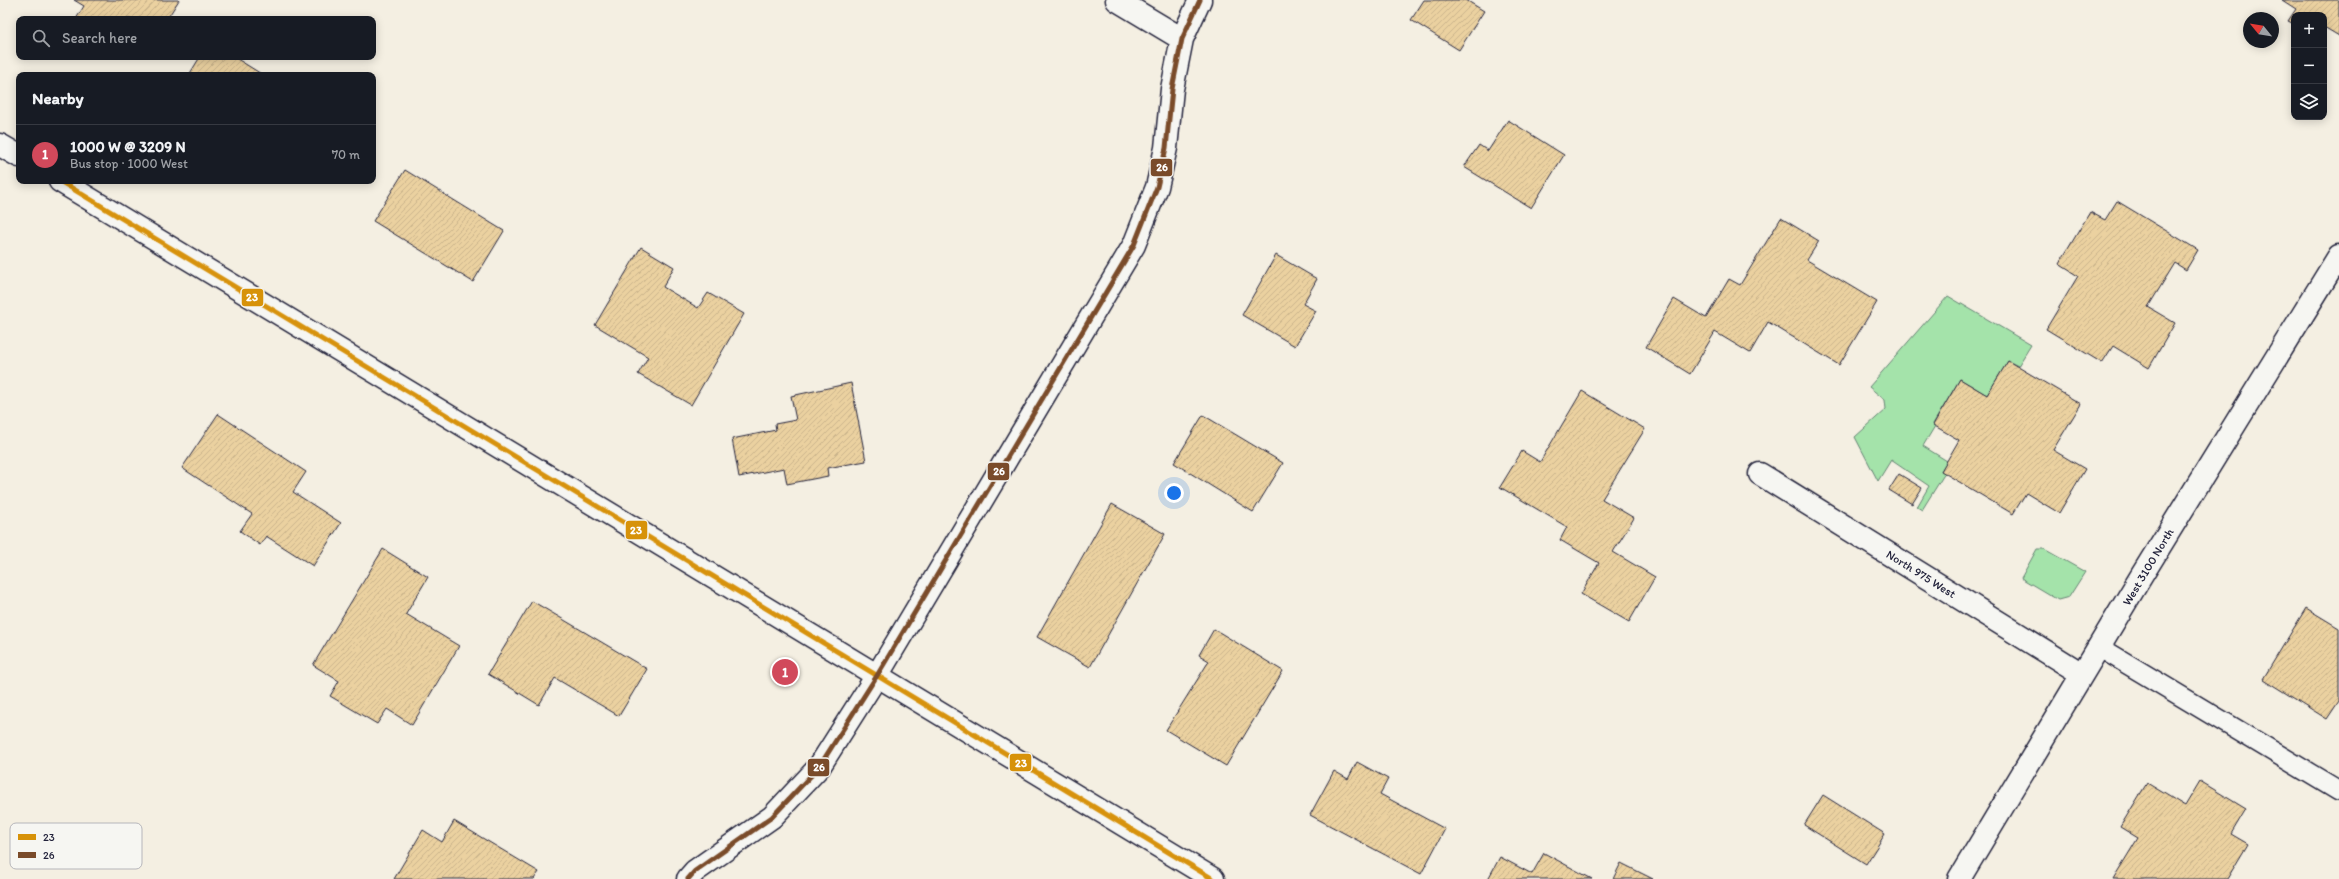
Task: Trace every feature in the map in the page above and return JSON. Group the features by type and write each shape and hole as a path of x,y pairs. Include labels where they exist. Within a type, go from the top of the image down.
{"street":[{"path":"1117,0 1182,39"},
{"path":"688,879 695,871 772,817 819,767 878,674 1134,245 1157,187 1166,148 1172,89 1182,39 1200,0"},
{"path":"0,145 16,154"},
{"path":"65,184 878,674 1213,879"},
{"name":"West 3100 North","path":"1959,879 2082,674 2339,256"},
{"name":"North 975 West","path":"1760,474 2082,674"}],"lane":[{"path":"2099,647 2339,792"}],"green space":[{"path":"1948,296 2031,345 2018,366 2008,361 1987,395 1960,379 1933,424 1935,426 1923,446 1947,461 1941,471 1945,473 1922,510 1917,507 1929,486 1891,460 1878,481 1855,437 1886,409 1885,400 1869,387"},
{"path":"2037,549 2044,549 2085,572 2069,597 2058,600 2021,578"}],"building":[{"path":"74,0 179,0 169,16 78,16 84,6"},
{"path":"1424,0 1466,0 1484,11 1459,50 1411,20"},
{"path":"2282,0 2339,0 2339,36 2327,29 2327,12 2294,12 2296,9"},
{"path":"198,60 239,60 258,72 191,72"},
{"path":"1508,120 1564,155 1531,208 1464,167 1479,145 1488,151"},
{"path":"405,170 504,231 473,282 373,221"},
{"path":"2117,201 2198,250 2186,270 2175,263 2148,307 2175,323 2149,368 2113,346 2102,363 2046,329 2078,276 2059,264 2090,212 2105,220"},
{"path":"1781,218 1819,241 1807,260 1877,302 1839,365 1768,322 1750,353 1715,332 1690,374 1646,347 1674,299 1706,318 1729,279 1740,285"},
{"path":"641,247 674,267 663,287 698,308 708,293 744,314 691,405 638,374 648,357 595,325"},
{"path":"1276,255 1317,279 1303,304 1316,311 1295,346 1242,315"},
{"path":"2008,361 2081,404 2053,450 2085,469 2059,513 2026,493 2013,514 1941,471 1959,440 1933,425 1960,379 1987,395"},
{"path":"851,383 866,461 827,468 828,476 787,484 784,468 739,477 732,439 776,430 775,424 796,420 791,396"},
{"path":"1582,391 1645,429 1602,499 1634,518 1613,552 1655,577 1629,622 1581,594 1599,563 1560,540 1567,527 1500,487 1522,451 1540,462"},
{"path":"218,414 306,472 293,492 341,523 313,566 266,536 260,545 240,531 252,514 182,468"},
{"path":"1203,415 1283,463 1253,512 1174,463"},
{"path":"1899,474 1922,488 1912,504 1889,490"},
{"path":"1112,504 1165,534 1090,667 1037,637"},
{"path":"383,549 428,577 406,614 459,646 412,725 387,709 377,724 330,696 339,681 313,665"},
{"path":"532,601 647,669 619,716 555,678 539,705 488,674"},
{"path":"2306,608 2339,628 2339,701 2327,719 2263,679"},
{"path":"1214,629 1283,671 1226,766 1166,730 1209,661 1199,655"},
{"path":"1357,762 1388,779 1380,794 1445,829 1421,874 1310,815 1334,771 1348,779"},
{"path":"2200,781 2246,809 2231,834 2248,844 2227,879 2113,879 2138,838 2120,827 2147,783 2185,806"},
{"path":"1823,795 1885,834 1866,864 1804,825"},
{"path":"454,821 539,872 534,879 394,879 423,830 442,842"},
{"path":"1544,853 1592,879 1488,879 1500,857 1532,874"},
{"path":"1621,863 1653,879 1613,879"}],"transit line":[{"name":"26","path":"688,879 695,871 772,817 819,767 878,674 1134,245 1157,187 1166,148 1172,89 1182,39 1200,0"},
{"name":"23","path":"65,184 1213,879"}],"place":[{"name":"1000 W @ 3209 N","path":"785,672"}]}
